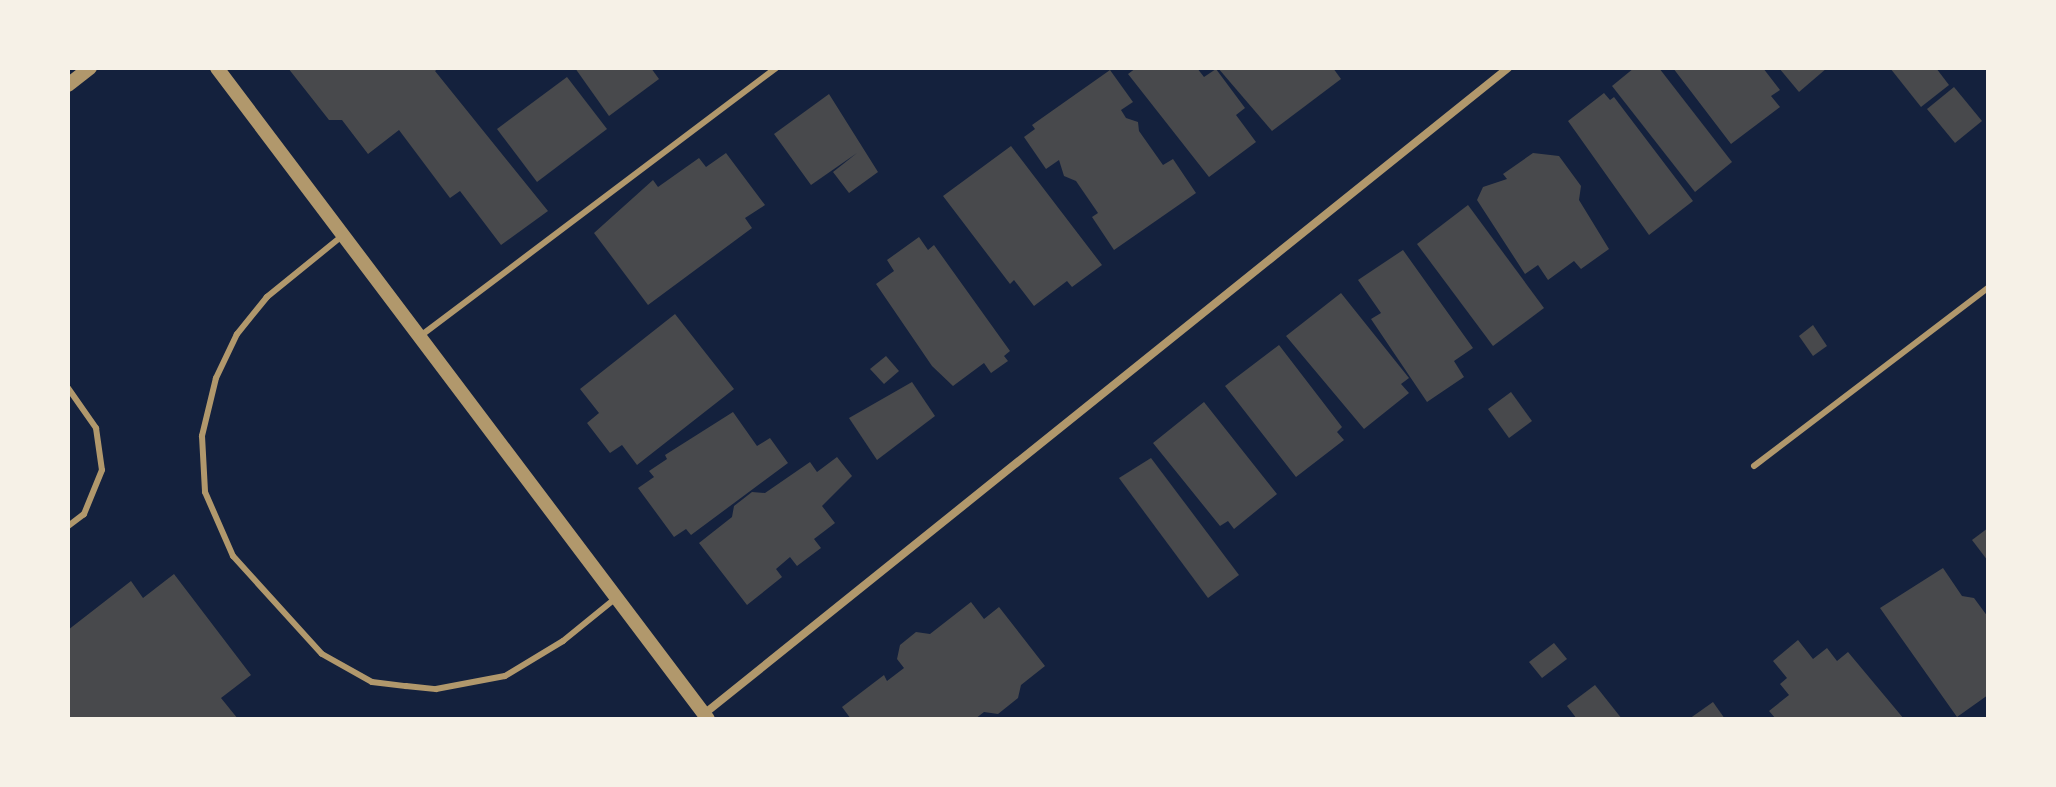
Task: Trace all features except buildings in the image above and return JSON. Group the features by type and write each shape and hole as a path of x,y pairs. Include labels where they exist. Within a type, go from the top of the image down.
{"street":[{"path":"68,85 90,68"},
{"path":"217,68 706,716 1508,68"}],"lane":[{"path":"419,337 776,68"},
{"path":"342,236 267,297 237,334 216,378 202,436 205,492 233,556 322,654 372,682 406,686 436,689 505,676 563,641 616,598"},
{"path":"1754,466 1988,288"},
{"path":"68,388 96,428 102,470 84,514 68,526"}]}
